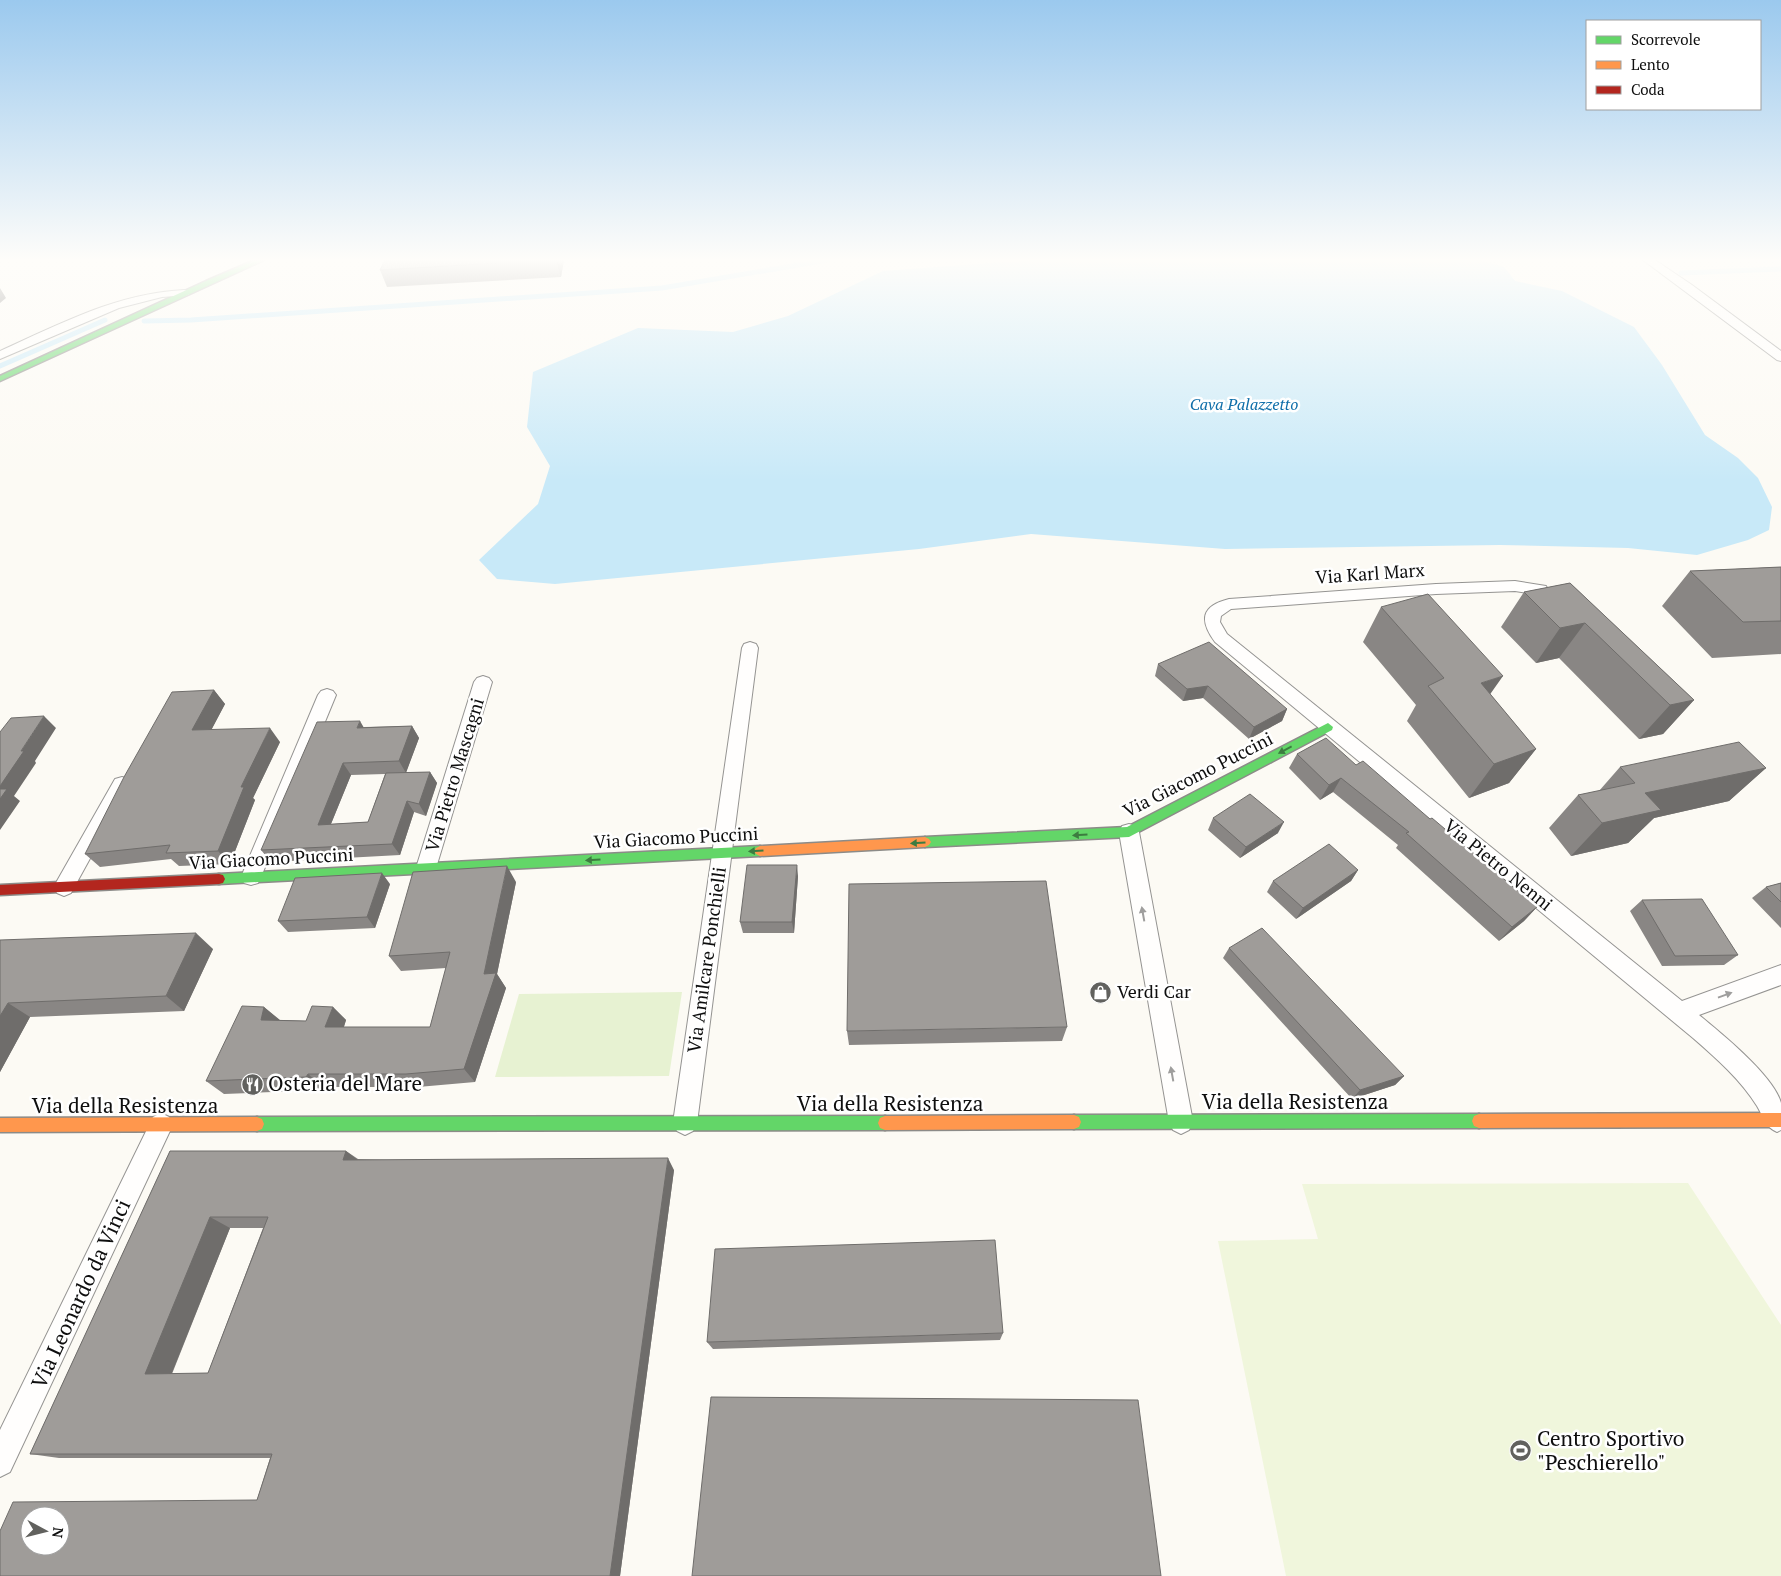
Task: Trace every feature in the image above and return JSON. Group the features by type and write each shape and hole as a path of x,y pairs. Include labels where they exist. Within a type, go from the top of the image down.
{"street":[{"path":"0,355 50,334"},
{"path":"0,379 97,334"},
{"path":"1750,334 1781,357"},
{"name":"Via Karl Marx","path":"1211,620 1214,612 1219,607 1229,604 1436,589 1515,586 1540,590"},
{"name":"Via Pietro Nenni","path":"1211,620 1214,629 1221,638 1679,1012 1745,1072 1763,1094 1779,1120"},
{"name":"Via Amilcare Ponchielli","path":"685,1123 750,648"},
{"name":"Via Pietro Mascagni","path":"426,868 483,682"},
{"path":"251,877 327,695"},
{"name":"Via Giacomo Puccini","path":"0,890 1129,832 1328,727"},
{"path":"64,887 132,766"},
{"path":"1129,832 1180,1122"},
{"path":"1679,1012 1781,975"},
{"name":"Via della Resistenza","path":"0,1125 1779,1120"},
{"name":"Via Leonardo da Vinci","path":"0,1462 161,1125"}],"green space":[{"path":"682,992 669,1076 495,1077 519,994"},
{"name":"Centro Sportivo \"Peschierello\"","path":"1688,1183 1781,1325 1781,1576 1286,1576 1218,1241 1318,1239 1302,1184"}],"water":[{"name":"Cava Palazzetto","path":"625,334 1639,334 1662,365 1705,435 1738,458 1758,478 1772,507 1769,530 1748,540 1697,555 1628,548 1500,545 1225,549 1031,534 919,549 555,584 497,579 479,560 538,504 550,466 527,427 533,372"}],"building":[{"path":"1781,567 1781,621 1743,622 1690,571"},
{"path":"1570,583 1694,700 1670,705 1585,623 1560,628 1524,592"},
{"path":"1428,594 1503,676 1481,683 1536,749 1494,764 1428,686 1444,678 1381,607"},
{"path":"1209,642 1287,709 1254,727 1208,686 1187,689 1158,664"},
{"path":"214,690 192,730 270,728 241,787 244,787 218,851 166,853 170,845 85,854 124,777 172,692"},
{"path":"44,716 21,751 24,751 0,786 0,732 11,718"},
{"path":"360,721 357,728 412,726 399,761 343,763 318,825 368,822 386,773 430,772 419,804 407,801 392,844 261,850 317,722"},
{"path":"1326,738 1356,765 1363,761 1537,907 1512,927 1406,833 1409,832 1341,778 1329,785 1297,754"},
{"path":"1739,742 1766,768 1645,793 1661,810 1602,823 1578,795 1635,783 1620,767"},
{"path":"0,789 7,789 0,799"},
{"path":"1250,794 1284,822 1246,847 1213,818"},
{"path":"1329,844 1358,870 1303,908 1273,881"},
{"path":"747,865 797,865 792,922 740,922"},
{"path":"507,866 484,974 496,973 464,1069 406,1074 308,1074 306,1077 206,1081 242,1006 264,1007 261,1020 306,1021 312,1006 333,1007 325,1027 430,1027 450,952 389,956 413,872"},
{"path":"382,873 367,917 278,921 295,878"},
{"path":"1046,881 1067,1027 847,1031 849,884"},
{"path":"1781,883 1781,902 1766,887"},
{"path":"1702,899 1738,955 1675,956 1642,900"},
{"path":"1262,928 1404,1076 1360,1090 1229,948"},
{"path":"196,933 166,996 8,1003 0,1016 0,940"},
{"path":"170,1151 346,1151 343,1160 668,1158 610,1576 0,1576 0,1531 13,1502 257,1500 272,1454 30,1454","holes":["210,1217 268,1217 208,1373 145,1374"]},
{"path":"995,1240 1003,1333 707,1342 715,1249"},
{"path":"711,1397 1138,1400 1161,1576 692,1576"}],"waterway":[{"path":"0,366 74,334"}],"traffic: fast":[{"path":"0,379 97,334"},
{"path":"925,842 1129,832 1328,727"},
{"path":"219,879 760,851"},
{"path":"1074,1122 1479,1121"},
{"path":"257,1124 885,1123"}],"traffic: slow":[{"path":"760,851 925,842"},
{"path":"1479,1121 1781,1120"},
{"path":"885,1123 1074,1122"},
{"path":"0,1125 257,1124"}],"traffic: jam":[{"path":"0,890 219,879"}],"place":[{"name":"Verdi Car","path":"1101,992"},
{"name":"Osteria del Mare","path":"252,1084"},
{"name":"Centro Sportivo \"Peschierello\"","path":"1521,1451"}]}
